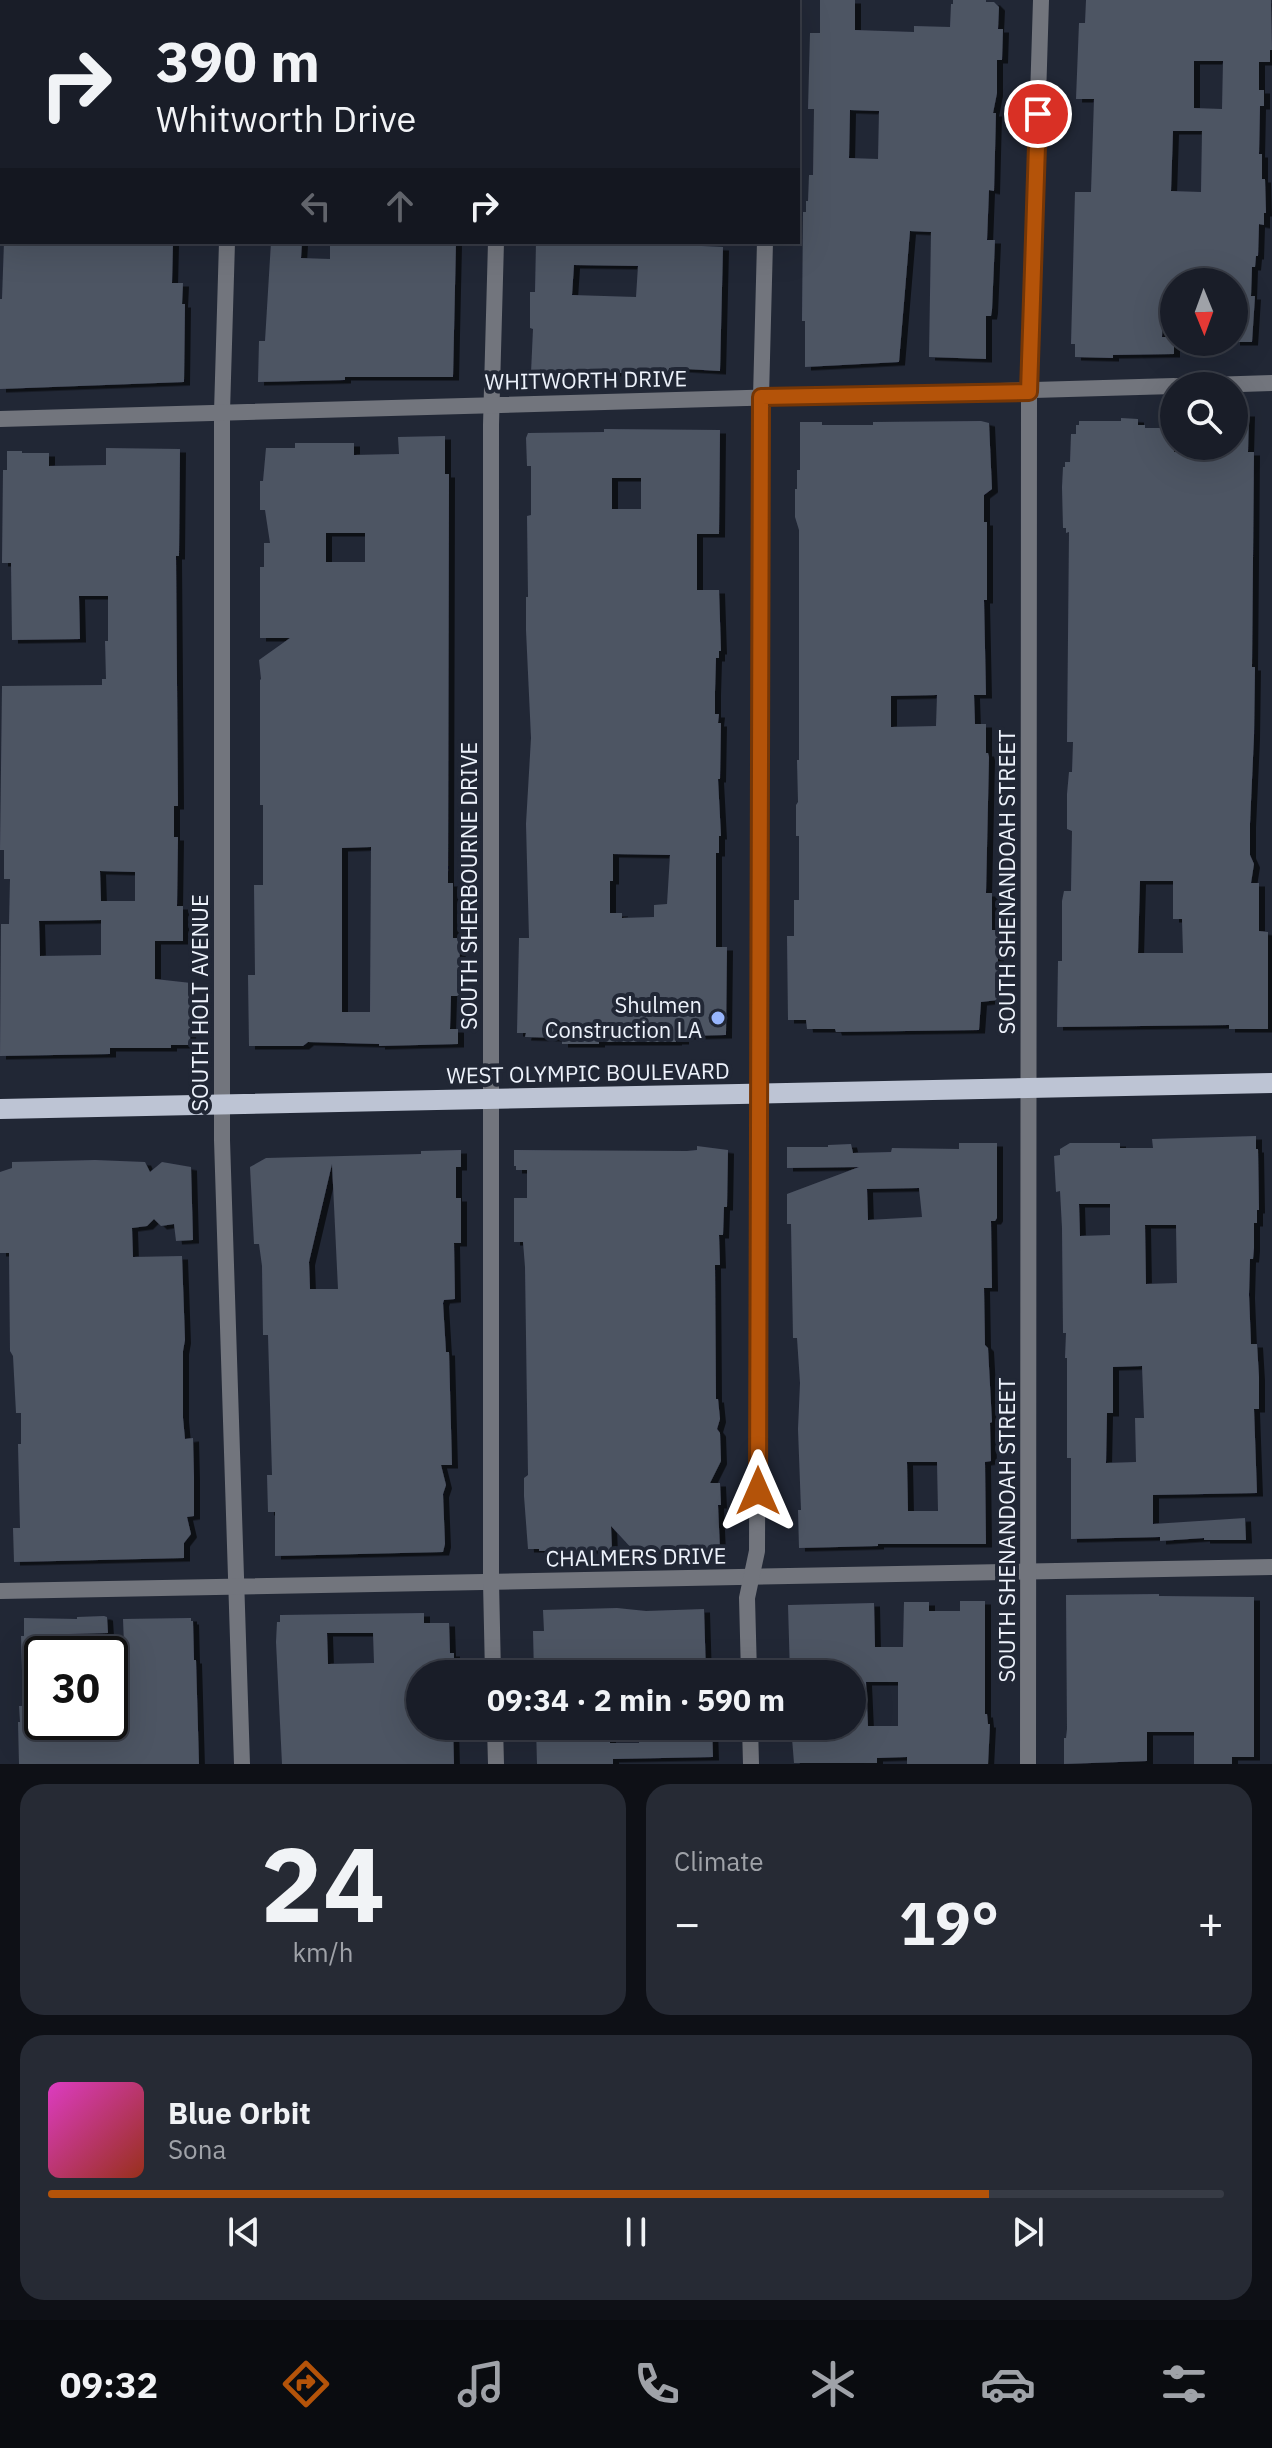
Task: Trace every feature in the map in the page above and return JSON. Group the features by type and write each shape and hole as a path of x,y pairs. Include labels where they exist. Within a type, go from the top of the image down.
{"main road":[{"name":"WEST OLYMPIC BOULEVARD","path":"0,1109 1272,1083"}],"street":[{"name":"SOUTH SHENANDOAH STREET","path":"1028,1764 1029,392 1041,0"},
{"name":"SOUTH HOLT AVENUE","path":"227,244 222,412 222,1104 242,1764"},
{"name":"SOUTH SHERBOURNE DRIVE","path":"493,1660 491,404 496,244"},
{"path":"749,1660 747,1598 757,1551 761,397 765,244"},
{"name":"WHITWORTH DRIVE","path":"1248,384 1272,383"},
{"name":"WHITWORTH DRIVE","path":"0,419 1160,387"},
{"name":"CHALMERS DRIVE","path":"0,1591 1272,1567"},
{"path":"495,1740 496,1764"},
{"path":"750,1740 751,1764"}],"building":[{"path":"820,0 855,0 855,30 914,32 914,26 950,27 953,0 986,0 999,7 998,29 1003,29 1002,60 997,60 997,93 993,113 996,113 994,191 989,190 987,240 995,240 992,310 991,316 986,316 986,359 929,357 931,232 910,231 899,362 805,367 805,321 802,321 803,212 806,212 808,201 809,175 813,175 814,109 808,109 810,33 820,33","holes":["850,110 879,111 878,159 849,158"]},
{"path":"1086,0 1271,0 1270,62 1259,62 1259,90 1264,90 1264,106 1260,106 1259,154 1262,154 1262,179 1265,179 1266,213 1264,225 1259,224 1258,256 1255,267 1252,267 1251,296 1255,296 1252,342 1248,342 1248,268 1160,268 1160,354 1075,357 1075,344 1071,344 1075,192 1091,192 1094,99 1076,99 1079,23 1085,23","holes":["1194,61 1223,61 1222,109 1194,108","1173,131 1202,131 1201,192 1171,191"]},
{"path":"4,244 173,244 172,283 183,283 182,304 185,304 184,382 0,389"},
{"path":"271,244 302,244 301,258 330,259 330,244 456,244 453,377 345,377 345,380 258,382 259,341 265,341"},
{"path":"536,244 723,247 720,371 669,368 669,372 645,373 531,373 533,329 530,328 530,292 535,292","holes":["574,265 638,266 636,297 572,295"]},
{"path":"1138,419 1138,425 1145,425 1145,428 1160,428 1160,460 1248,460 1248,452 1254,452 1252,667 1255,667 1250,855 1254,864 1251,883 1259,883 1259,931 1268,932 1268,1029 1229,1029 1229,1025 1057,1027 1062,901 1064,891 1071,891 1072,831 1067,829 1067,794 1069,772 1072,772 1073,742 1067,742 1069,532 1066,533 1066,528 1063,528 1063,467 1065,462 1070,462 1071,434 1076,434 1079,421","holes":["1140,881 1173,881 1173,919 1182,919 1183,953 1138,953"]},
{"path":"800,422 873,425 873,422 989,423 992,489 984,495 984,522 987,522 987,600 984,600 986,695 974,695 975,724 986,724 986,753 989,757 986,893 992,893 992,930 998,930 998,1000 981,1002 979,1030 836,1032 835,1029 807,1029 806,1020 788,1020 787,936 794,936 794,900 799,900 796,805 799,760 799,530 795,517 795,489 797,470 800,470","holes":["937,695 936,726 891,727 891,696"]},
{"path":"604,429 720,430 719,534 697,534 697,590 719,590 721,651 719,658 716,658 715,714 719,714 718,723 721,723 718,779 721,836 719,853 716,853 716,947 727,947 726,1035 683,1036 683,1041 676,1042 562,1044 562,1038 525,1037 526,1033 517,1033 519,938 529,938 526,824 531,738 526,597 531,466 527,466 526,438 528,433 604,432","holes":["612,478 641,478 641,509 612,509","613,854 670,855 667,904 654,905 654,917 622,918 622,913 610,913"]},
{"path":"445,436 445,474 449,474 448,883 453,883 453,938 460,938 459,996 451,996 450,1029 458,1029 458,1044 379,1046 308,1042 303,1046 249,1046 248,975 255,975 254,885 263,885 259,660 290,638 260,638 260,567 264,567 264,543 270,543 265,510 260,510 260,481 263,481 266,448 295,448 295,443 354,443 354,455 399,454 398,437","holes":["326,533 365,533 365,562 326,562","371,847 370,1012 342,1012 342,848"]},
{"path":"106,448 180,449 179,556 176,556 178,806 174,806 174,837 178,837 177,906 183,906 183,941 155,941 155,979 191,983 190,1045 110,1048 110,1054 0,1056 1,924 9,924 10,879 4,879 4,850 0,850 2,686 102,685 102,679 106,679 105,641 108,641 108,596 79,596 80,639 12,640 11,563 2,563 3,470 7,470 7,451 49,453 49,466 106,465","holes":["100,871 135,872 135,901 101,901","101,920 101,955 40,956 39,921"]},
{"path":"1256,1136 1259,1210 1257,1223 1254,1223 1249,1295 1251,1344 1257,1344 1259,1377 1259,1409 1254,1409 1257,1493 1153,1495 1153,1524 1245,1518 1246,1540 1204,1538 1160,1541 1160,1537 1071,1539 1062,1228 1054,1156 1060,1155 1060,1149 1070,1143 1120,1143 1120,1148 1153,1148 1152,1139","holes":["1079,1204 1110,1204 1110,1235 1080,1236","1145,1225 1176,1225 1177,1283 1146,1284","1142,1366 1144,1418 1135,1418 1136,1462 1106,1463 1107,1413 1113,1413 1113,1367"]},
{"path":"959,1143 997,1143 997,1218 991,1221 992,1288 984,1288 992,1422 991,1461 985,1462 986,1544 799,1548 800,1383 797,1338 793,1338 791,1224 787,1224 787,1194 859,1167 787,1168 787,1147 851,1144 853,1153 891,1152 892,1148 959,1149","holes":["919,1188 922,1217 868,1220 867,1189","907,1462 937,1462 938,1511 908,1511"]},
{"path":"697,1146 728,1150 727,1207 724,1207 723,1235 719,1235 720,1265 715,1265 716,1399 721,1461 710,1483 720,1483 720,1549 634,1551 611,1526 612,1550 528,1549 524,1496 524,1478 528,1475 525,1267 523,1242 514,1242 514,1198 527,1198 527,1170 516,1170 514,1150 687,1151 697,1150"},
{"path":"461,1150 461,1167 456,1167 456,1198 461,1198 461,1243 454,1243 455,1299 444,1300 443,1303 446,1352 449,1352 452,1465 441,1465 446,1485 443,1494 443,1552 275,1556 275,1512 268,1512 267,1475 272,1475 268,1335 263,1335 262,1266 259,1244 254,1244 250,1167 266,1158 421,1154 421,1151","holes":["332,1164 338,1289 310,1289 309,1262"]},
{"path":"12,1162 145,1162 150,1172 162,1162 191,1167 193,1240 176,1241 174,1224 161,1226 154,1219 147,1226 132,1228 133,1257 182,1256 185,1340 183,1418 185,1439 193,1438 194,1516 187,1517 191,1534 184,1543 184,1558 14,1562 13,1528 20,1528 18,1444 21,1444 21,1413 16,1413 13,1356 10,1351 9,1253 0,1253 0,1172 12,1168"},
{"path":"1066,1595 1254,1597 1254,1757 1232,1757 1232,1764 1194,1764 1194,1732 1147,1732 1147,1761 1064,1764 1067,1729"},
{"path":"960,1601 985,1601 985,1714 990,1724 988,1764 907,1764 907,1757 877,1758 877,1763 794,1763 792,1740 866,1740 866,1682 866,1660 790,1660 788,1605 874,1603 875,1647 903,1647 904,1602 929,1602 929,1611 960,1611","holes":["866,1682 898,1682 898,1726 868,1726"]},
{"path":"704,1609 706,1660 534,1660 533,1631 544,1631 543,1610"},
{"path":"424,1613 424,1623 449,1623 450,1653 454,1653 454,1660 406,1660 406,1740 453,1740 454,1764 282,1764 276,1642 277,1622 280,1622 280,1615","holes":["327,1633 373,1633 374,1663 328,1664"]},
{"path":"107,1617 108,1633 24,1636 24,1618"},
{"path":"191,1618 196,1660 199,1764 19,1764 19,1706 23,1706 21,1636 24,1636 24,1740 128,1740 128,1636 124,1636 123,1619"},
{"path":"536,1740 639,1743 639,1740 712,1740 713,1757 613,1759 613,1764 537,1764"}],"place":[{"name":"Shulmen Construction LA","path":"718,1018"}],"route":[{"path":"758,1491 761,397 1029,392 1038,114"}]}
